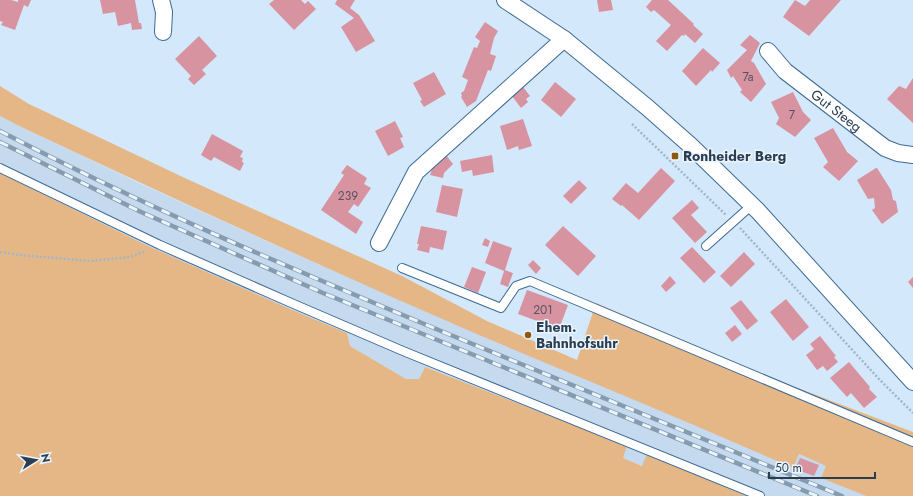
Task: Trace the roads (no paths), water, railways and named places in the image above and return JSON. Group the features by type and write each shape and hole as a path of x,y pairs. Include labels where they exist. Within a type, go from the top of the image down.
{"street":[{"path":"160,0 164,12 163,32"},
{"path":"505,0 564,39 663,121 752,205 913,382"},
{"path":"379,243 416,172 564,39"},
{"name":"Gut Steeg","path":"768,51 785,71 885,148 913,155"}],"lane":[{"path":"0,168 160,245 396,348 760,496"},
{"path":"706,246 752,205"},
{"path":"402,268 501,308 516,286 530,281 913,442"}],"railway":[{"path":"0,131 54,159 218,236 441,331 842,496"},
{"path":"0,142 141,212 323,293 817,496"}],"place":[{"name":"Ronheider Berg","path":"675,156"},
{"name":"Ehem. Bahnhofsuhr","path":"528,335"}]}
